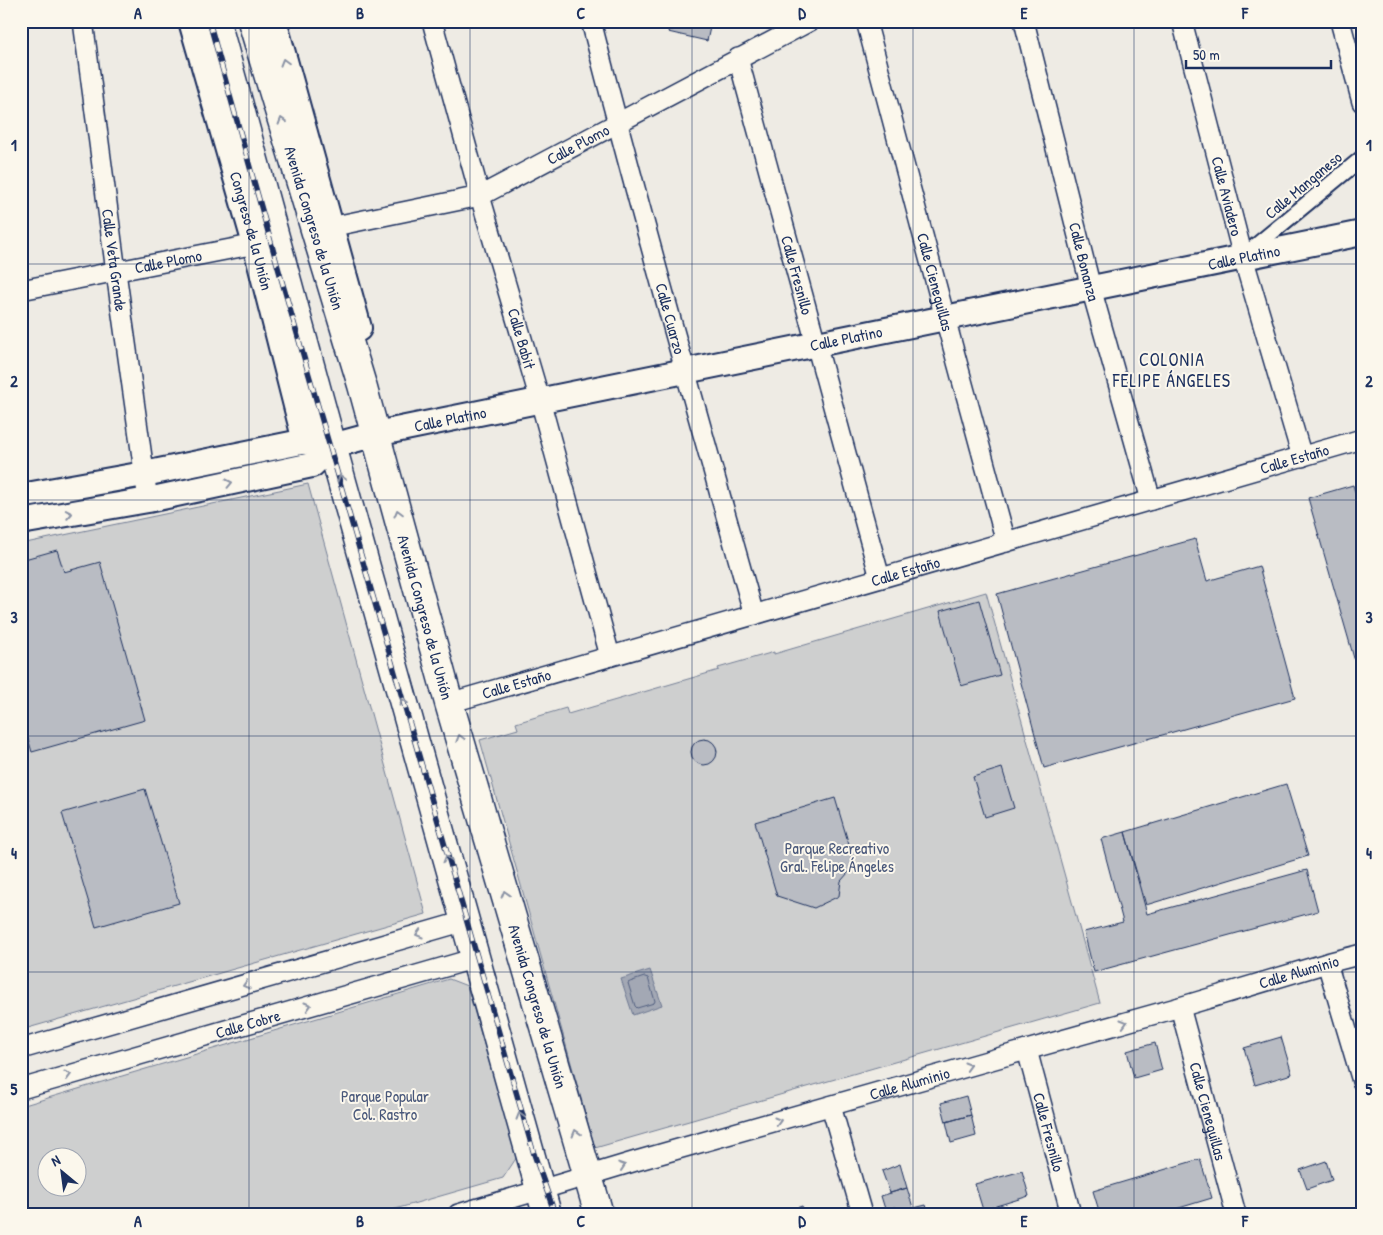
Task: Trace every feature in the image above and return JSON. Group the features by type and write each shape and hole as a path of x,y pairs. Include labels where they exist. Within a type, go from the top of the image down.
{"main road":[{"name":"Congreso de la Unión","path":"192,21 256,244 319,443"},
{"path":"216,21 319,443 476,958 544,1202"},
{"name":"Avenida Congreso de la Unión","path":"252,21 362,385 450,703 599,1214"},
{"path":"273,21 363,345 365,367 362,385"}],"street":[{"name":"Calle Veta Grande","path":"83,21 148,500"},
{"path":"202,21 319,443"},
{"name":"Calle Babit","path":"432,21 480,196 540,400 610,656"},
{"name":"Calle Cuarzo","path":"591,21 685,371 754,615"},
{"name":"Calle Plomo","path":"330,227 480,196 810,21"},
{"name":"Calle Cieneguillas","path":"866,21 1006,542"},
{"name":"Calle Bonanza","path":"1024,21 1091,288 1151,500"},
{"name":"Calle Aviadero","path":"1182,21 1243,257 1302,457"},
{"path":"1340,21 1362,102"},
{"name":"Calle Fresnillo","path":"738,58 880,578"},
{"name":"Calle Manganeso","path":"1243,257 1362,158"},
{"name":"Calle Platino","path":"21,496 376,434 1362,233"},
{"name":"Calle Plomo","path":"21,290 256,244"},
{"name":"Calle Estaño","path":"450,703 1362,439"},
{"name":"Calle Platino","path":"21,522 148,500 312,465 319,443"},
{"path":"21,1049 465,921"},
{"name":"Calle Aluminio","path":"458,1214 544,1202 589,1176 636,1161 1362,954"},
{"name":"Calle Cobre","path":"21,1089 476,958"},
{"path":"1327,963 1362,1081"},
{"name":"Calle Cieneguillas","path":"1180,1007 1236,1214"},
{"name":"Calle Fresnillo","path":"1026,1050 1071,1214"},
{"path":"831,1106 862,1214"}],"green space":[{"path":"308,484 426,914 21,1030 21,544"},
{"name":"Parque Recreativo Gral. Felipe Ángeles","path":"986,592 1100,1003 595,1148 480,740 518,729 516,723 566,708 568,714 719,670 718,668 774,652 774,654"},
{"name":"Parque Popular Col. Rastro","path":"449,979 467,986 517,1157 503,1178 378,1214 21,1214 21,1106"}],"water":[{"path":"650,970 662,1005 633,1015 621,979"}],"building":[{"path":"671,21 702,21 711,23 707,41 668,32"},
{"path":"1353,485 1362,517 1362,686 1308,498"},
{"path":"1195,539 1207,581 1259,566 1295,698 1044,768 997,594"},
{"path":"57,550 64,572 100,562 145,720 32,752 21,715 21,560"},
{"path":"979,600 1000,675 961,686 940,611"},
{"path":"704,739 713,743 717,752 713,761 704,765 695,761 691,752 695,743"},
{"path":"1002,768 1014,808 985,817 973,777"},
{"path":"1286,784 1308,856 1146,905 1125,832"},
{"path":"145,789 179,903 96,927 62,813"},
{"path":"835,798 855,865 841,881 839,896 814,908 777,896 755,822"},
{"path":"1125,832 1147,914 1307,870 1318,911 1094,972 1084,932 1123,922 1101,839"},
{"path":"1281,1037 1292,1074 1255,1085 1244,1048"},
{"path":"1155,1043 1162,1070 1134,1078 1127,1051"},
{"path":"966,1096 971,1115 946,1122 941,1103"},
{"path":"971,1115 976,1136 951,1143 946,1122"},
{"path":"1200,1159 1212,1198 1159,1214 1100,1214 1093,1191"},
{"path":"1326,1161 1332,1180 1307,1189 1300,1170"},
{"path":"900,1164 907,1188 890,1193 882,1171"},
{"path":"1022,1171 1029,1196 983,1210 975,1184"},
{"path":"907,1188 915,1214 897,1214 895,1207 885,1209 881,1196"},
{"path":"926,1205 929,1214 916,1214 914,1208"},
{"path":"802,1206 805,1214 779,1214"}],"railway":[{"path":"209,21 281,278 534,1154 555,1214"}],"district":[{"name":"COLONIA FELIPE ÁNGELES","path":"1172,369"}]}
